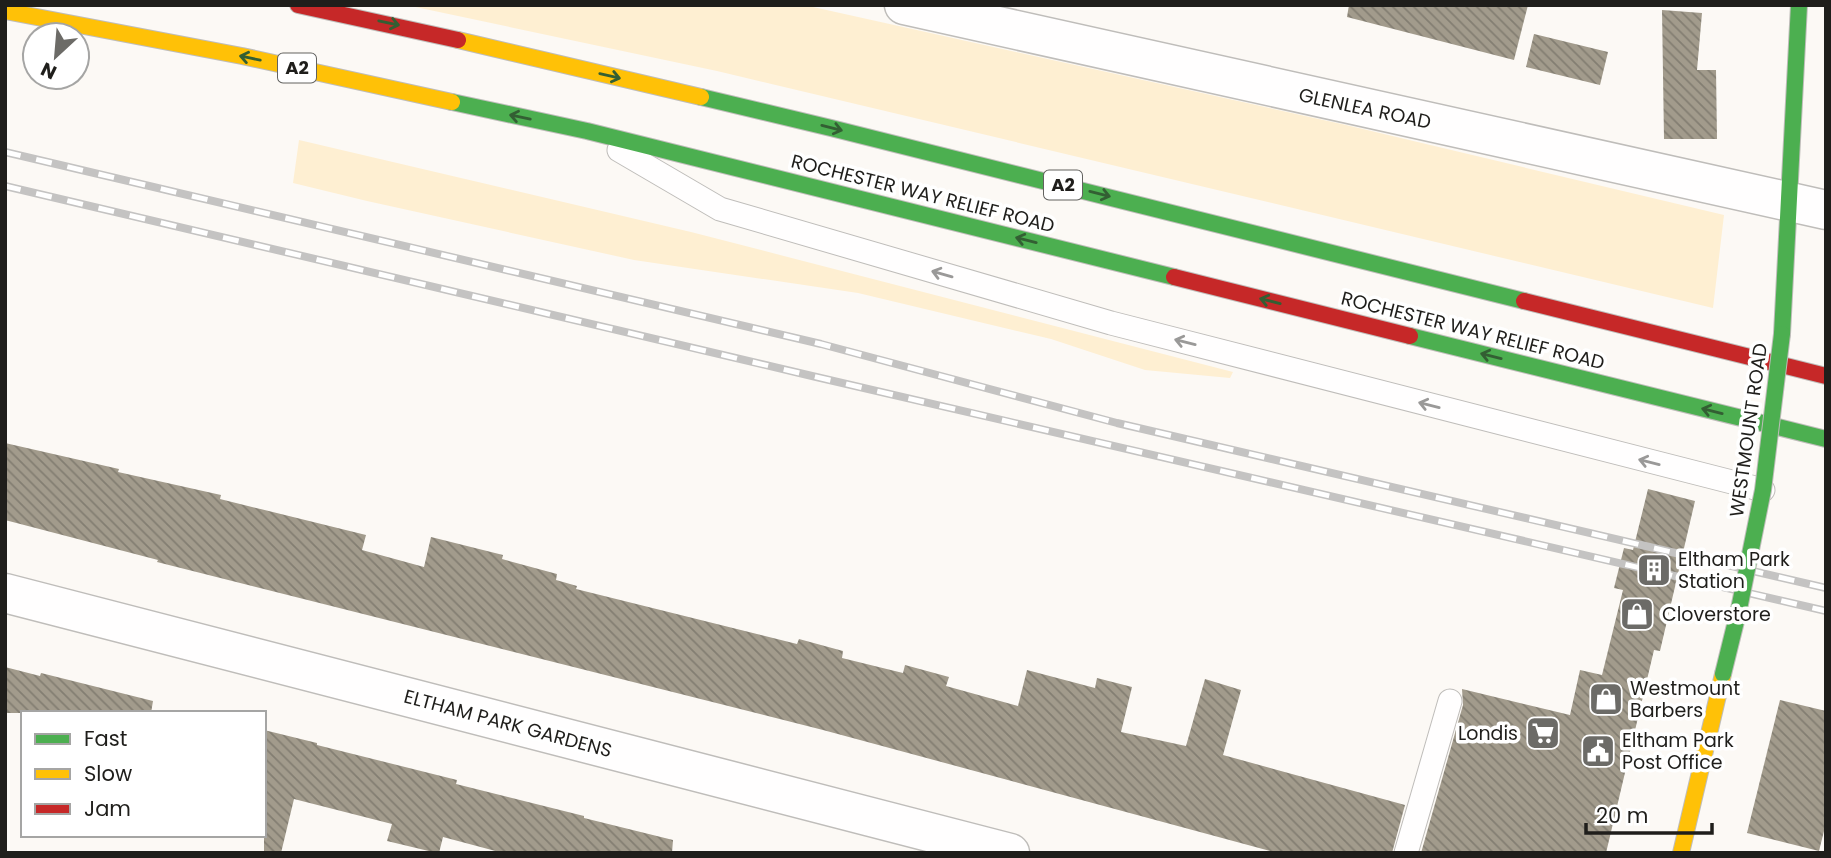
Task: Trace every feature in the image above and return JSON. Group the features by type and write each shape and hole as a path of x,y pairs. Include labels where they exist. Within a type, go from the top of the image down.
{"main road":[{"name":"A2","path":"298,5 396,24 817,125 1826,376"},
{"name":"WESTMOUNT ROAD","path":"1681,853 1744,584 1763,490 1782,334 1808,206 1799,5"},
{"name":"ROCHESTER WAY RELIEF ROAD","path":"5,11 242,56 587,131 1826,439"}],"street":[{"name":"GLENLEA ROAD","path":"904,5 1808,206"},
{"name":"ELTHAM PARK GARDENS","path":"5,593 1010,853"}],"lane":[{"path":"587,131 720,209 1111,323 1763,490"},
{"path":"1406,853 1450,701"}],"shaded area":[{"path":"406,5 804,5 1346,125 1724,215 1713,308 717,71"},
{"path":"299,140 691,232 1233,372 1230,378 1145,370 1051,339 858,293 634,260 293,183"}],"building":[{"path":"1349,5 1528,5 1514,60 1347,17"},
{"path":"1662,10 1702,13 1697,70 1716,70 1717,139 1664,139"},
{"path":"1534,34 1608,52 1600,85 1526,67"},
{"path":"5,443 119,469 118,472 221,495 220,499 366,535 362,550 424,567 431,537 503,555 502,559 557,574 556,580 577,586 576,589 797,644 799,639 843,651 842,658 903,673 905,665 949,677 946,686 1018,706 1027,670 1095,688 1097,678 1132,687 1121,732 1186,746 1205,679 1241,690 1223,755 1405,805 1392,853 1278,853 823,730 157,562 158,560 5,520"},
{"path":"1648,489 1695,501 1660,651 1654,650 1606,853 1421,853 1463,705 1462,689 1570,715 1580,670 1602,675 1623,590 1614,588 1624,548 1633,550"},
{"path":"5,667 40,676 41,673 153,701 151,711 5,713"},
{"path":"1780,700 1826,711 1826,823 1819,851 1747,833"},
{"path":"266,730 457,780 456,784 673,840 672,853 503,853 443,837 437,853 387,841 392,824 294,799 281,853 264,853"}],"railway":[{"path":"5,152 821,344 1117,423 1826,588"},
{"path":"5,186 1826,611"}],"traffic: fast":[{"path":"1782,334 1799,5"},
{"path":"701,97 1524,301"},
{"path":"452,102 587,131 1174,277"},
{"path":"1723,674 1763,490 1782,334"},
{"path":"1410,336 1826,439"}],"traffic: slow":[{"path":"5,11 242,56 452,102"},
{"path":"458,40 701,97"},
{"path":"1681,853 1723,674"}],"traffic: jam":[{"path":"298,5 458,40"},
{"path":"1174,277 1410,336"},
{"path":"1524,301 1826,376"}],"place":[{"name":"Eltham Park Station","path":"1654,570"},
{"name":"Cloverstore","path":"1637,614"},
{"name":"Westmount Barbers","path":"1606,699"},
{"name":"Londis","path":"1543,733"},
{"name":"Eltham Park Post Office","path":"1598,751"}]}
